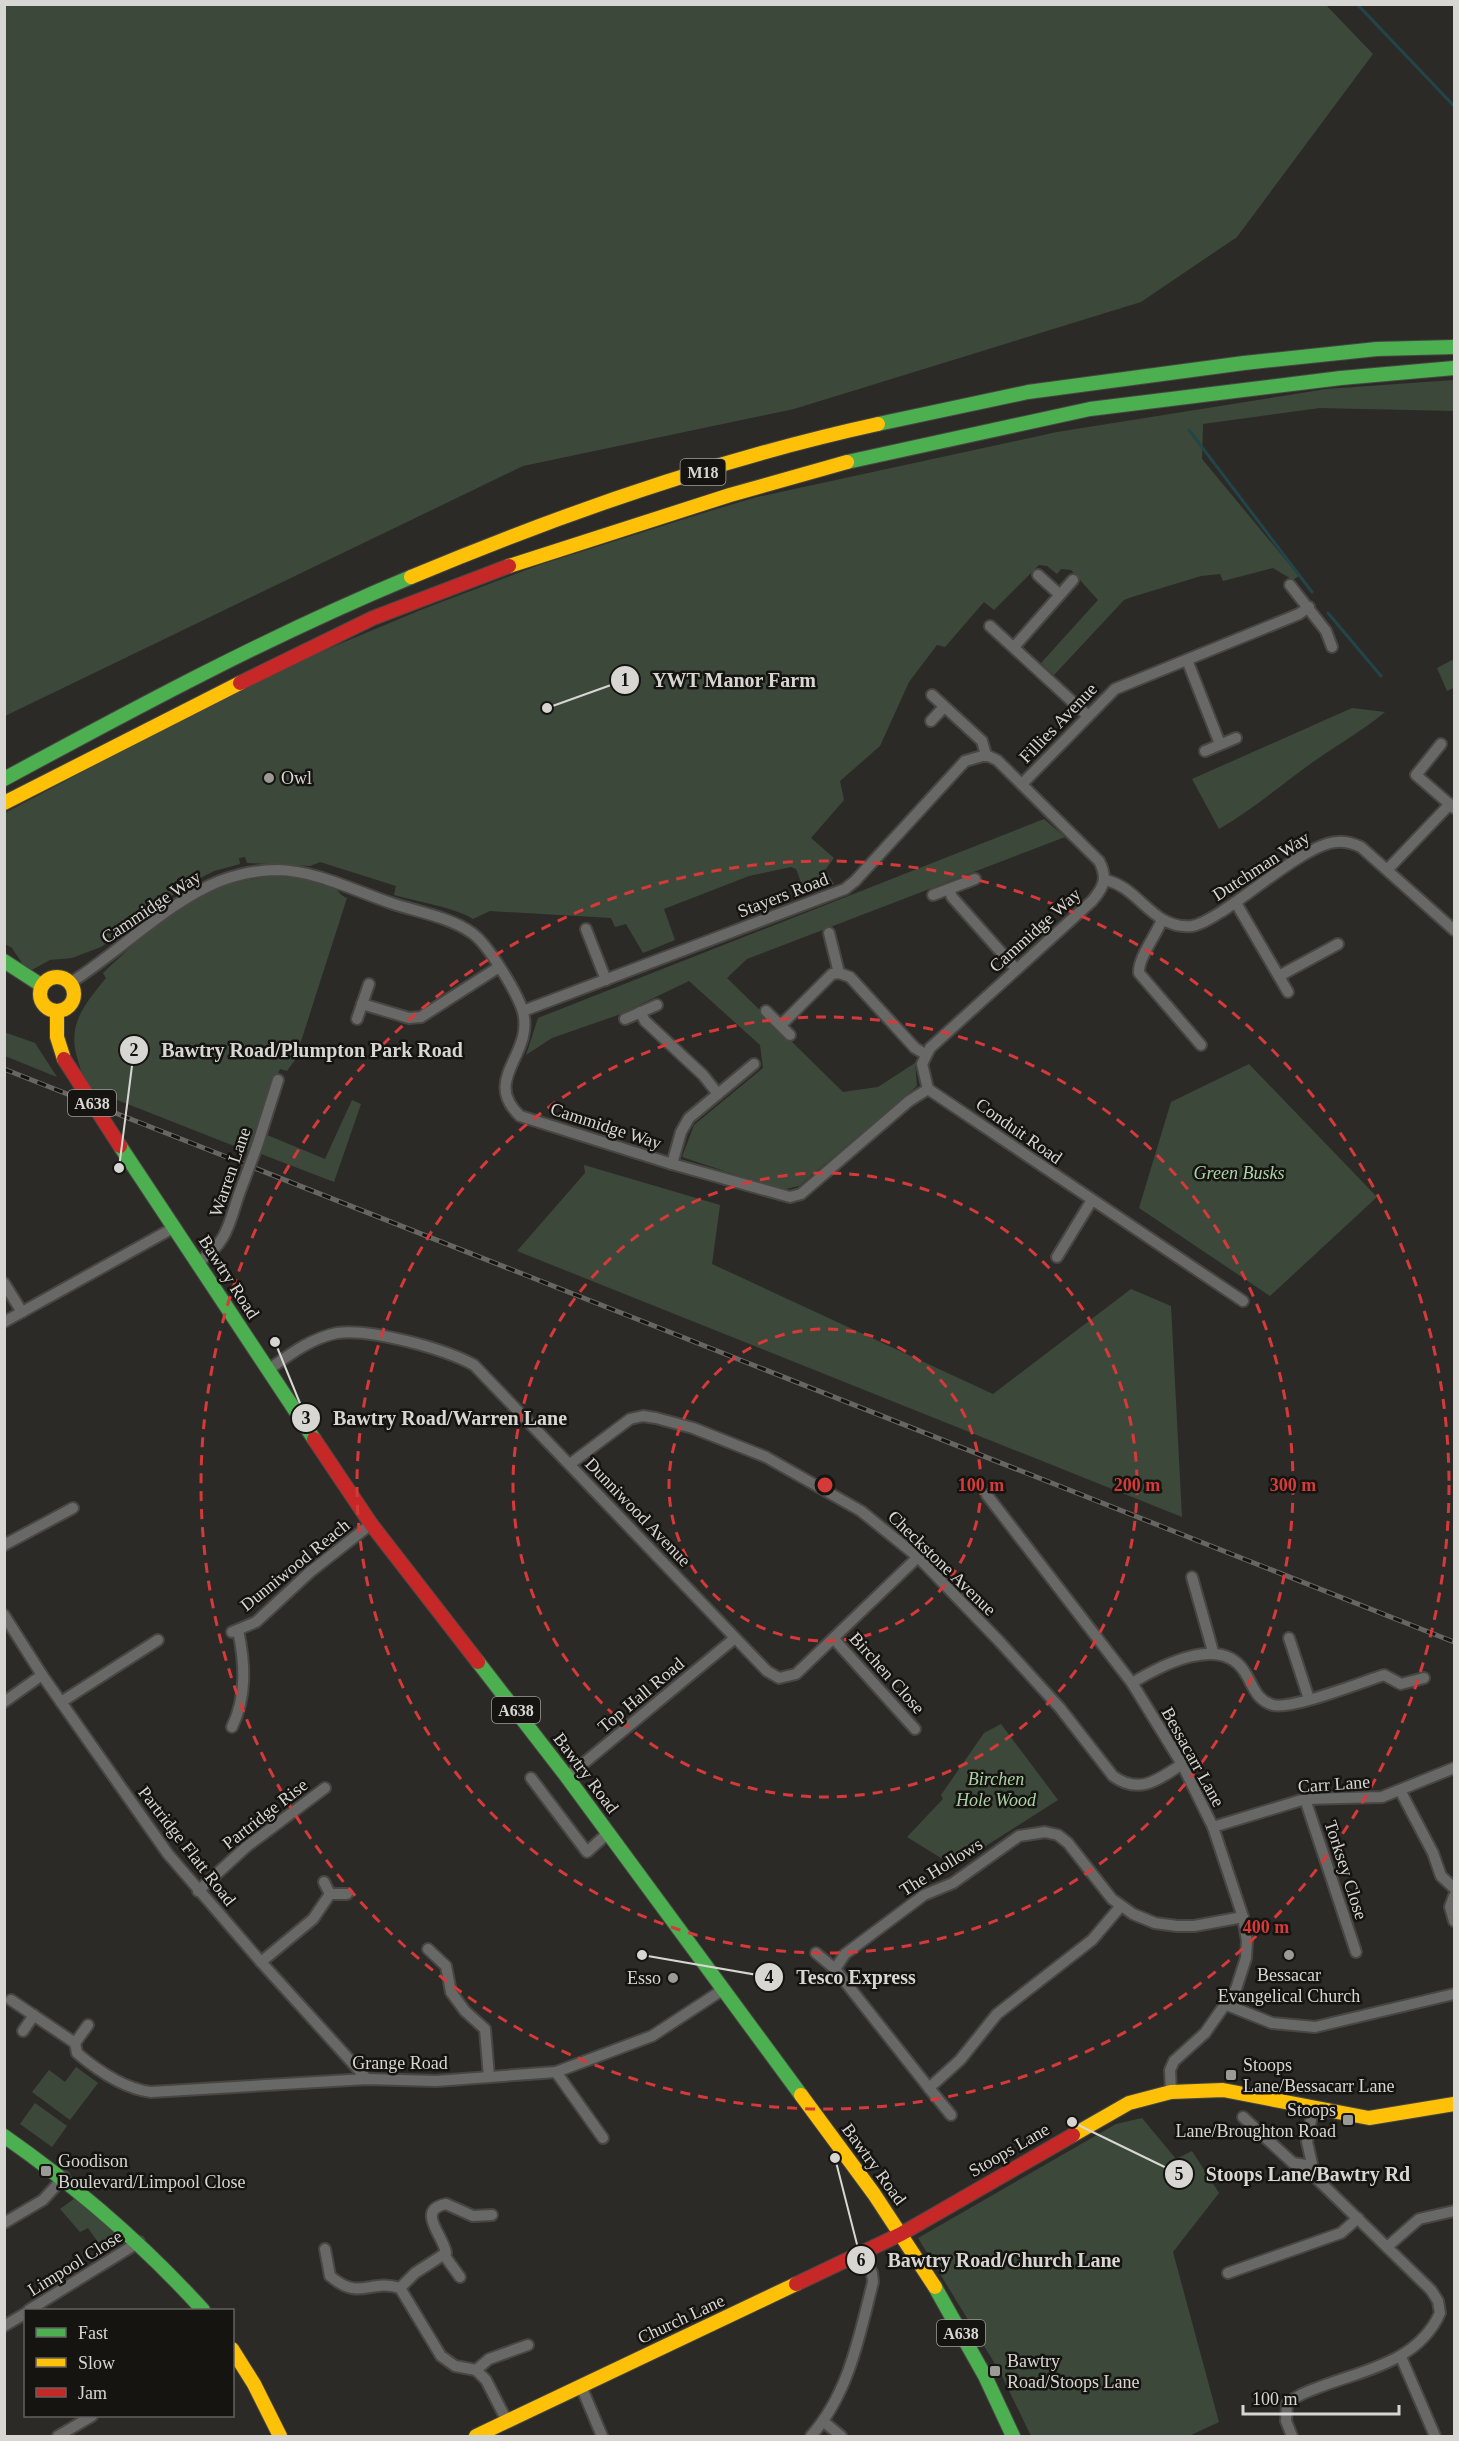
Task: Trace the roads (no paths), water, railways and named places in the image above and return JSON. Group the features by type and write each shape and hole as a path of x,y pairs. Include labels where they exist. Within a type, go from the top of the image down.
{"main road":[{"name":"M18","path":"4,779 197,674 333,609 477,549 597,505 809,439 1028,392 1288,358 1377,349 1455,347"},
{"name":"M18","path":"4,803 147,728 373,618 484,574 730,495 863,458 1090,409 1341,378 1455,368"},
{"path":"4,961 41,985"},
{"path":"55,976 70,983 74,994 72,1001 64,1009 57,1011 48,1009 42,1003 39,994 41,985 47,979 55,976"},
{"name":"Bawtry Road","path":"57,1011 57,1037 64,1059 175,1227 196,1263 371,1524 609,1833 902,2234 930,2278 974,2357 1013,2436"},
{"name":"Stoops Lane","path":"902,2234 1115,2110 1171,2092 1223,2090 1369,2118 1455,2104"},
{"path":"4,2136 64,2177 139,2242 202,2309"},
{"name":"Church Lane","path":"476,2436 902,2234"},
{"path":"237,2364 280,2436"}],"street":[{"path":"1038,575 1059,594"},
{"path":"1014,646 1073,580"},
{"path":"1290,585 1326,631 1332,647"},
{"name":"Fillies Avenue","path":"1022,784 1087,715 1115,689 1309,608"},
{"path":"990,626 1087,715"},
{"path":"1187,660 1220,744"},
{"path":"932,695 982,741 986,755 998,760 1099,861 1105,880 1125,888 1162,921 1142,958 1139,973 1201,1045"},
{"path":"932,721 944,707"},
{"path":"1204,751 1236,738"},
{"path":"1388,869 1452,806 1416,775 1441,744"},
{"name":"Stayers Road","path":"523,1011 845,889 855,881 965,761 986,755"},
{"name":"Dutchman Way","path":"1162,921 1183,926 1195,925 1236,903 1312,850 1332,842 1354,844 1388,869 1455,930"},
{"name":"Cammidge Way","path":"70,983 185,901 210,886 251,872 270,871 318,878 458,924 482,940 500,967 523,1011 523,1038 504,1091 508,1104 520,1116 780,1196 801,1194 909,1101 928,1089"},
{"path":"933,895 975,879"},
{"name":"Cammidge Way","path":"924,1054 1092,901 1105,880"},
{"path":"949,889 952,897 1016,969"},
{"path":"1236,903 1288,992"},
{"path":"586,929 606,980"},
{"path":"829,933 839,973"},
{"path":"1279,976 1338,944"},
{"path":"362,1004 409,1018 421,1017 500,967"},
{"path":"781,1025 832,974 839,973 850,977 915,1048 924,1054 923,1075 928,1089"},
{"path":"357,1019 369,984"},
{"path":"625,1019 657,1005"},
{"path":"766,1011 790,1035"},
{"path":"640,1012 645,1021 704,1074 718,1094"},
{"path":"672,1164 681,1132 689,1118 754,1064"},
{"name":"Warren Lane","path":"196,1263 214,1252 224,1240 278,1080"},
{"name":"Conduit Road","path":"928,1089 1243,1301"},
{"path":"1057,1257 1092,1200"},
{"path":"4,1322 175,1227"},
{"path":"4,1283 22,1312"},
{"name":"Dunniwood Avenue","path":"268,1370 314,1340 338,1333 414,1343 452,1353 474,1365 767,1671 779,1678 796,1674 918,1557"},
{"name":"Checkstone Avenue","path":"570,1464 630,1419 643,1416 693,1428 766,1457 861,1511 918,1557 1033,1677 1113,1776 1122,1782 1142,1786 1154,1783 1182,1764"},
{"name":"Bessacarr Lane","path":"987,1495 1132,1683 1182,1764 1213,1827 1243,1917 1247,1941 1246,1958 1236,1989 1227,2005 1205,2033 1174,2061 1170,2070 1171,2092"},
{"path":"4,1545 73,1508"},
{"name":"Dunniwood Reach","path":"232,1727 241,1705 243,1674 235,1631 256,1622 310,1572 371,1524"},
{"path":"1192,1577 1212,1653"},
{"name":"Partridge Flatt Road","path":"4,1615 42,1675 168,1854 198,1891 367,2079"},
{"name":"Top Hall Road","path":"567,1777 735,1638"},
{"path":"1289,1638 1309,1699"},
{"name":"Birchen Close","path":"834,1639 915,1729"},
{"path":"61,1702 158,1640"},
{"path":"1132,1683 1181,1661 1212,1653 1226,1655 1235,1661 1243,1670 1255,1693 1272,1704 1284,1706 1384,1675 1401,1684 1424,1678"},
{"path":"4,1702 42,1675"},
{"name":"Carr Lane","path":"1213,1827 1305,1799 1371,1798 1401,1792 1455,1768"},
{"path":"531,1778 587,1852 609,1833"},
{"name":"Partridge Rise","path":"198,1891 246,1847 325,1788"},
{"path":"1401,1792 1433,1853 1442,1876 1455,1888"},
{"name":"Torksey Close","path":"1305,1799 1356,1952"},
{"name":"The Hollows","path":"835,1970 845,1954 924,1895 954,1883 1019,1836 1045,1832 1058,1835 1068,1843 1120,1907 1155,1923 1194,1926 1243,1917"},
{"path":"324,1882 330,1894"},
{"path":"330,1894 347,1894"},
{"path":"261,1962 314,1919 330,1894"},
{"path":"1455,1896 1450,1907 1455,1921"},
{"path":"929,2088 960,2060 997,2014 1092,1940 1120,1907"},
{"path":"428,1949 446,1966 451,1992 485,2028 489,2077"},
{"path":"816,1953 835,1970 951,2115"},
{"name":"Grange Road","path":"11,2000 75,2043 76,2053 84,2059 131,2088 151,2092 367,2079 436,2081 556,2072 652,2036 724,1989"},
{"path":"1227,2005 1272,2023 1315,2027 1455,1994"},
{"path":"22,2031 34,2015"},
{"path":"75,2043 88,2025"},
{"path":"556,2072 603,2138"},
{"path":"1292,2436 1285,2413 1287,2404 1294,2398 1401,2357 1423,2340 1440,2313 1438,2301 1431,2290 1315,2177 1307,2142 1313,2109"},
{"path":"1243,2117 1293,2163 1312,2166"},
{"path":"4,2223 43,2200 64,2177"},
{"path":"459,2277 444,2255 445,2248 430,2216 435,2208 446,2204 473,2216 492,2215"},
{"path":"1387,2247 1419,2218 1455,2211"},
{"path":"1228,2273 1341,2233 1358,2218"},
{"name":"Limpool Close","path":"32,2309 139,2242"},
{"path":"325,2249 330,2276 346,2288 355,2290 389,2284 400,2288 441,2356 455,2366 476,2370 490,2386 507,2421"},
{"path":"811,2436 824,2422 843,2388 873,2282 872,2273 862,2251"},
{"path":"400,2288 416,2273 444,2255"},
{"name":"Limpool Close","path":"4,2326 24,2314"},
{"path":"476,2370 489,2359 528,2345"},
{"path":"1401,2357 1435,2436"},
{"path":"581,2386 602,2436"},
{"path":"58,2436 89,2417"},
{"path":"824,2422 841,2436"}],"waterway":[{"path":"1357,4 1454,106"},
{"path":"1189,430 1312,592"},
{"path":"1328,613 1381,676"}],"railway":[{"path":"4,1069 1454,1642"}],"place":[{"name":"YWT Manor Farm","path":"547,708"},
{"name":"Owl","path":"269,778"},
{"name":"Bawtry Road/Plumpton Park Road","path":"119,1168"},
{"name":"Bawtry Road/Warren Lane","path":"275,1342"},
{"name":"Tesco Express","path":"642,1955"},
{"name":"Bessacar Evangelical Church","path":"1289,1955"},
{"name":"Esso","path":"673,1978"},
{"name":"Stoops Lane/Bessacarr Lane","path":"1231,2075"},
{"name":"Stoops Lane/Broughton Road","path":"1348,2120"},
{"name":"Stoops Lane/Bawtry Rd","path":"1072,2122"},
{"name":"Bawtry Road/Church Lane","path":"835,2158"},
{"name":"Goodison Boulevard/Limpool Close","path":"46,2171"},
{"name":"Bawtry Road/Stoops Lane","path":"995,2371"}],"park label":[{"name":"Green Busks","path":"1239,1173"},
{"name":"Birchen Hole Wood","path":"996,1789"}]}
